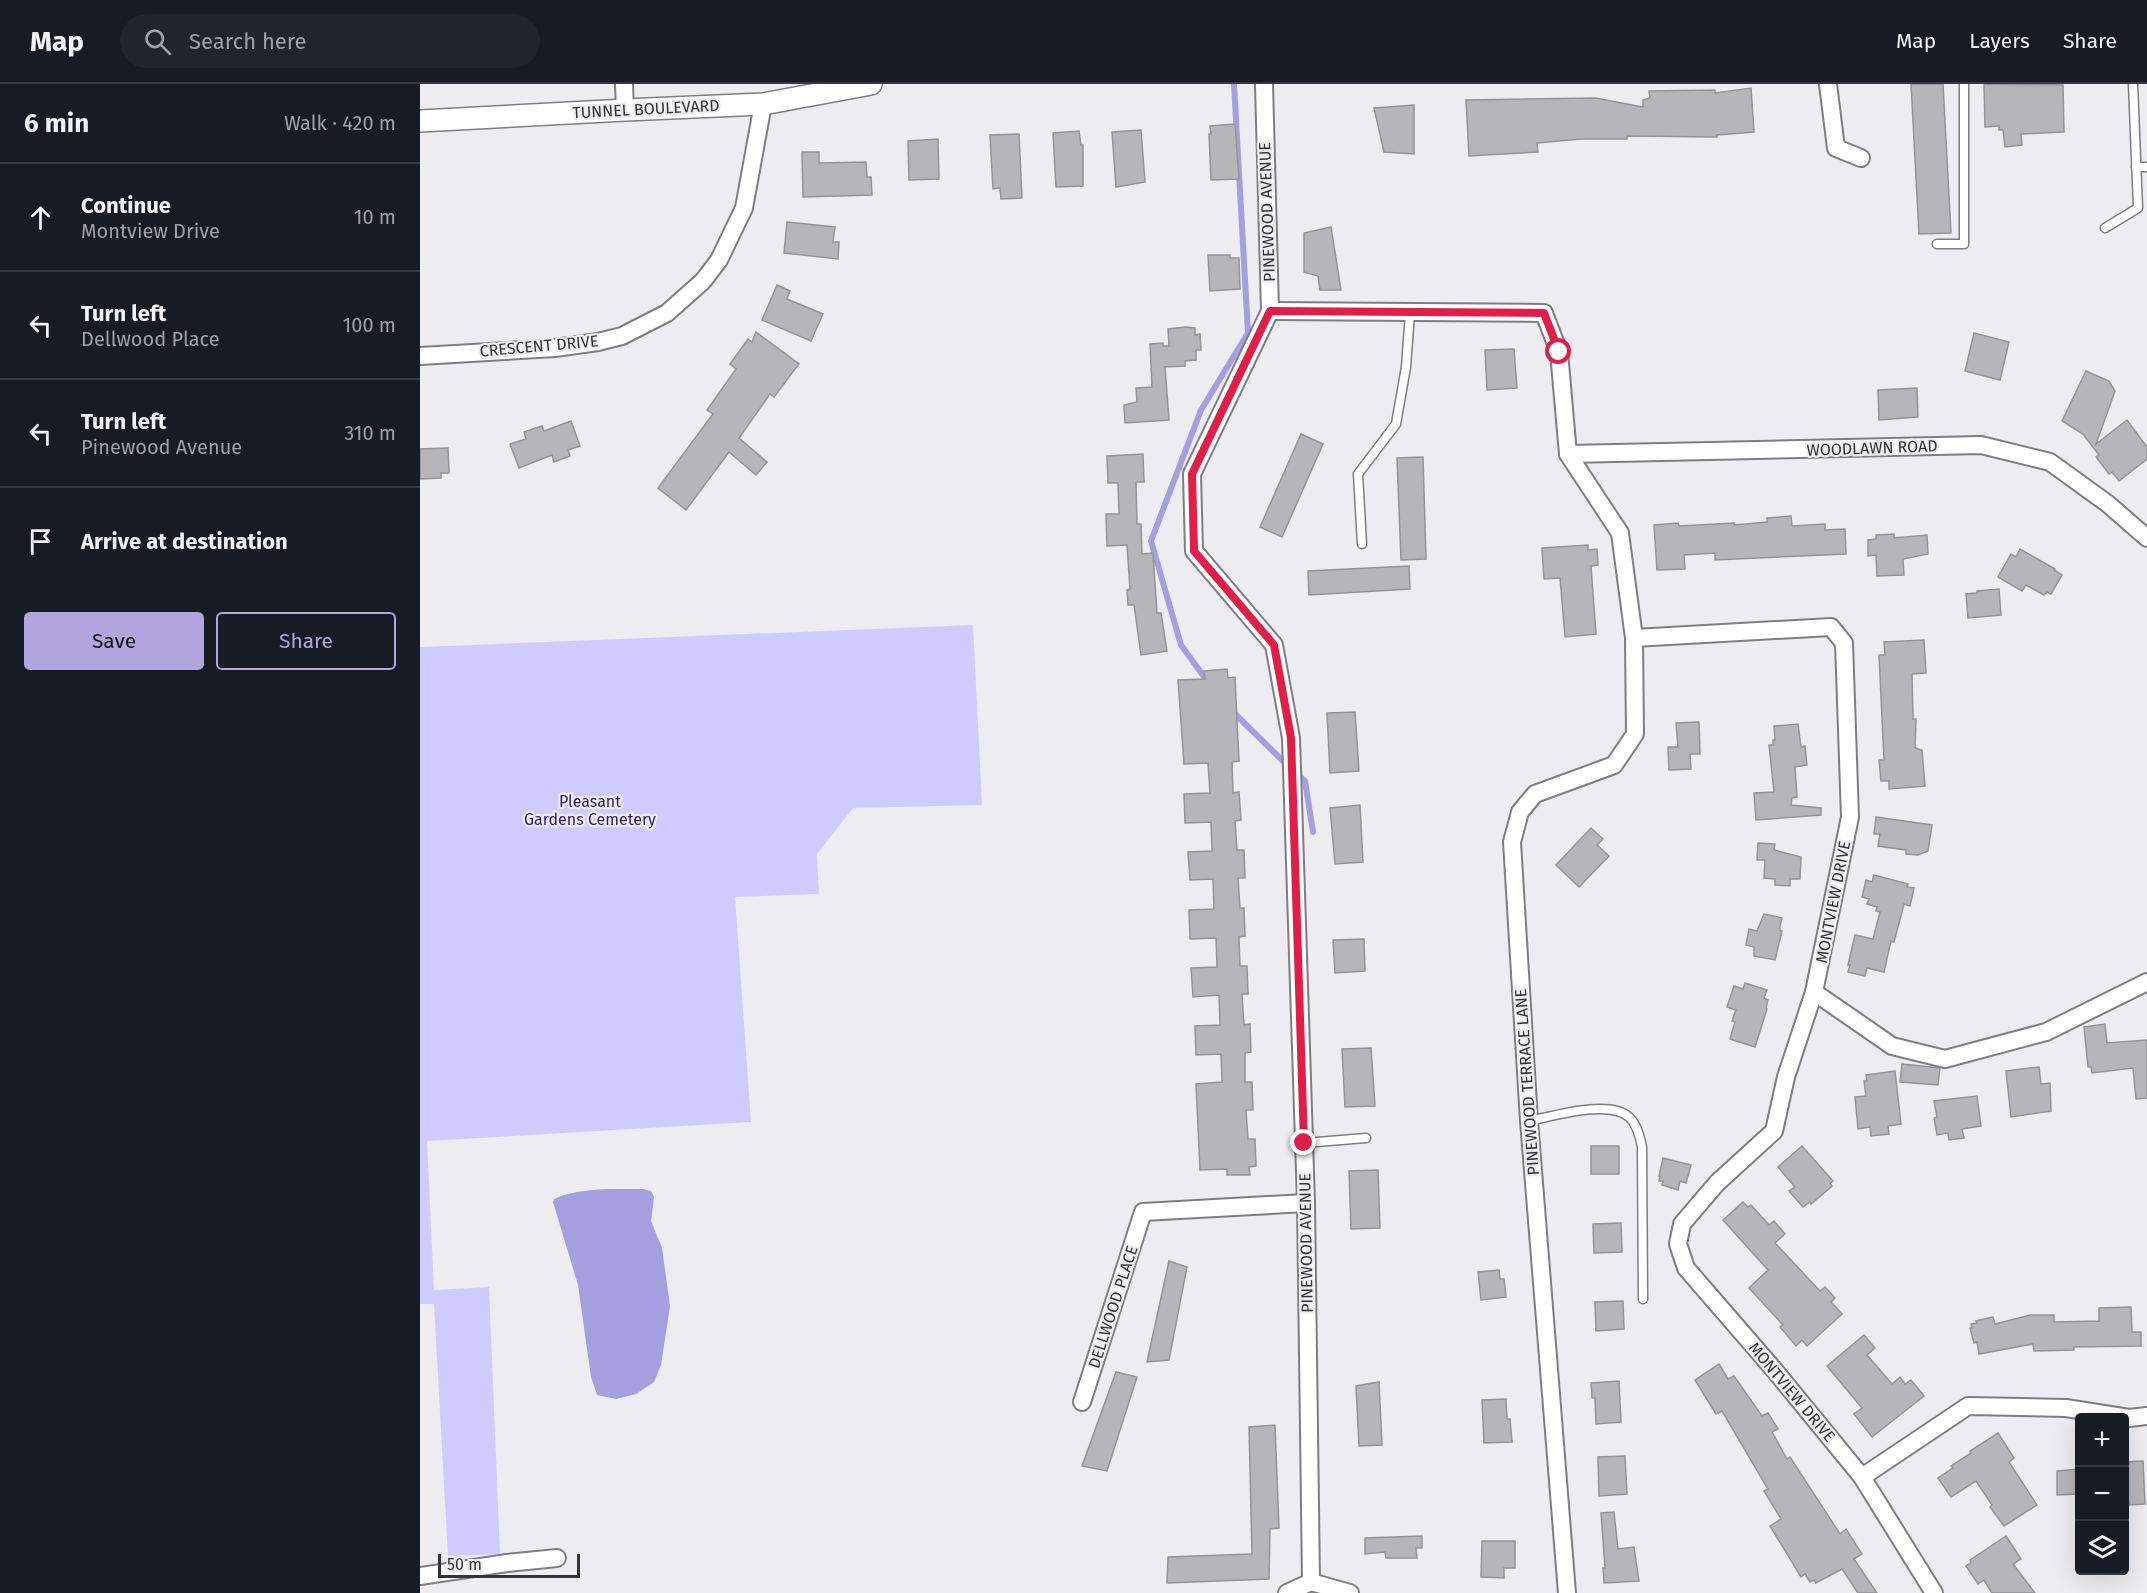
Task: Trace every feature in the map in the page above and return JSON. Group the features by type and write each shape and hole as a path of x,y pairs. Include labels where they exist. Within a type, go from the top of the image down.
{"street":[{"path":"624,84 626,110"},
{"name":"TUNNEL BOULEVARD","path":"420,121 763,104 871,84"},
{"name":"PINEWOOD AVENUE","path":"1264,84 1270,311 1192,474 1194,551 1274,645 1291,738 1304,1143 1311,1582"},
{"path":"1828,84 1836,148 1861,158"},
{"name":"CRESCENT DRIVE","path":"420,356 555,348 598,342 622,336 667,313 703,281 719,260 744,208 763,104"},
{"path":"1270,311 1544,313 1559,352 1568,454 1620,533 1634,638"},
{"name":"WOODLAWN ROAD","path":"1568,454 1981,445 2050,462 2108,504 2147,538"},
{"name":"MONTVIEW DRIVE","path":"1634,638 1831,627 1844,643 1850,817 1814,992 1786,1077 1774,1131 1710,1191 1682,1224 1678,1244 1686,1268 1776,1372 1862,1477 1934,1593"},
{"name":"PINEWOOD TERRACE LANE","path":"1567,1593 1529,1121 1512,842 1520,812 1535,794 1614,765 1635,734 1634,638"},
{"path":"1814,992 1892,1046 1945,1059 2046,1032 2147,982"},
{"name":"DELLWOOD PLACE","path":"1082,1402 1143,1212 1305,1203"},
{"path":"1862,1477 1968,1406 2066,1408 2129,1418 2147,1416"},
{"path":"420,1576 557,1558"},
{"path":"1287,1593 1311,1582 1350,1593"}],"lane":[{"path":"1937,244 1964,244 1964,84"},
{"path":"2105,228 2138,208 2133,84"},
{"path":"2136,167 2147,167"},
{"path":"1362,544 1358,474 1396,424 1406,367 1410,313"},
{"path":"1529,1121 1604,1108 1629,1117 1638,1131 1642,1147 1643,1299"},
{"path":"1304,1143 1366,1138"}],"green space":[{"name":"Pleasant Gardens Cemetery","path":"973,625 982,805 853,808 817,854 819,894 735,897 751,1122 427,1141 434,1290 489,1287 500,1554 448,1556 434,1304 420,1304 420,647"}],"shaded area":[{"path":"643,1189 651,1191 654,1197 651,1221 662,1248 670,1306 661,1365 654,1382 636,1394 616,1399 597,1395 591,1377 578,1285 553,1202 554,1199 574,1192"}],"building":[{"path":"1911,84 1943,84 1951,233 1919,234"},
{"path":"1984,84 2063,85 2064,132 2021,134 2022,145 2005,147 2003,130 1999,130 1999,126 1985,127"},
{"path":"1751,88 1754,132 1717,135 1717,137 1627,136 1627,139 1581,139 1537,143 1538,152 1469,156 1466,100 1595,98 1643,107 1643,100 1650,98 1649,91 1715,90 1715,93"},
{"path":"1414,105 1414,154 1384,152 1374,108"},
{"path":"1235,124 1239,179 1211,180 1210,126"},
{"path":"1141,130 1145,182 1116,187 1112,132"},
{"path":"1079,131 1081,145 1083,145 1083,186 1056,187 1053,133"},
{"path":"1019,134 1022,198 1001,199 1000,188 993,189 990,135"},
{"path":"938,139 939,179 909,180 908,141"},
{"path":"802,152 819,152 819,163 866,162 867,177 871,177 872,195 803,197"},
{"path":"787,222 835,227 833,242 839,242 838,259 784,253"},
{"path":"1331,227 1341,290 1320,290 1318,276 1304,272 1304,233"},
{"path":"1208,255 1230,255 1230,258 1239,258 1240,289 1210,291"},
{"path":"777,285 790,291 787,299 823,314 811,341 762,320"},
{"path":"1195,328 1195,335 1200,334 1201,350 1196,350 1196,360 1185,361 1185,366 1165,367 1169,420 1125,423 1124,405 1137,402 1136,388 1152,387 1150,344 1163,343 1163,346 1169,346 1168,329"},
{"path":"756,332 799,364 774,397 770,394 739,438 767,462 756,475 729,452 686,510 658,488 713,414 707,410 736,369 730,364 748,339 752,342"},
{"path":"1974,333 2009,342 2000,380 1965,371"},
{"path":"1514,349 1517,388 1487,390 1485,350"},
{"path":"2086,371 2109,381 2115,391 2096,444 2127,420 2147,447 2147,459 2119,481 2112,472 2109,474 2096,457 2099,455 2083,434 2062,421"},
{"path":"1917,388 1918,417 1879,420 1878,390"},
{"path":"571,421 580,446 568,450 570,456 554,462 552,455 519,468 510,444 526,439 524,432 542,426 544,431"},
{"path":"1301,434 1323,444 1282,537 1260,527"},
{"path":"448,448 449,473 441,473 441,478 420,479 420,449"},
{"path":"1143,454 1144,482 1136,482 1137,524 1141,524 1142,554 1153,553 1157,613 1161,613 1167,651 1141,655 1134,605 1128,605 1127,590 1130,589 1127,545 1107,546 1106,514 1119,514 1118,483 1108,483 1107,456"},
{"path":"1423,457 1426,559 1401,560 1397,458"},
{"path":"1791,516 1792,526 1825,524 1825,530 1845,529 1846,554 1715,560 1715,553 1684,555 1685,569 1657,570 1654,525 1734,523 1734,525 1767,522 1767,518"},
{"path":"1894,534 1894,538 1927,535 1928,554 1903,559 1904,575 1877,576 1876,555 1868,556 1868,540 1876,539 1876,535"},
{"path":"1588,545 1588,550 1597,549 1598,565 1591,566 1596,634 1565,637 1560,578 1544,579 1542,548"},
{"path":"2020,549 2062,575 2051,594 2047,592 2044,595 2026,585 2022,591 1998,577 2011,554 2016,557"},
{"path":"1409,566 1410,589 1309,595 1308,571"},
{"path":"1999,589 2001,615 1968,618 1966,594"},
{"path":"1924,640 1926,673 1912,674 1913,719 1916,719 1915,748 1922,750 1925,786 1889,789 1889,781 1881,781 1879,760 1884,760 1879,655 1885,655 1884,642"},
{"path":"1227,669 1228,678 1235,677 1239,761 1232,762 1233,793 1239,792 1241,820 1235,821 1237,850 1244,850 1245,878 1238,878 1240,908 1244,908 1245,936 1239,937 1240,966 1247,966 1248,994 1242,994 1244,1025 1250,1024 1251,1052 1245,1053 1245,1082 1252,1082 1253,1110 1246,1110 1248,1139 1255,1139 1256,1166 1249,1167 1250,1175 1227,1175 1227,1169 1200,1170 1196,1084 1222,1082 1221,1054 1196,1055 1195,1026 1220,1025 1219,995 1193,997 1191,968 1217,967 1216,938 1190,939 1189,910 1214,909 1213,879 1190,880 1188,852 1212,851 1211,822 1185,823 1184,794 1210,793 1208,763 1184,764 1178,680 1205,679 1204,671"},
{"path":"1355,712 1359,771 1330,773 1327,713"},
{"path":"1699,722 1700,754 1690,754 1691,769 1669,770 1668,747 1678,747 1676,723"},
{"path":"1798,724 1801,747 1805,746 1807,765 1795,767 1797,797 1792,798 1791,805 1821,808 1821,815 1756,820 1754,793 1774,792 1769,745 1773,745 1773,740 1775,740 1774,726"},
{"path":"1360,805 1363,862 1335,864 1330,808"},
{"path":"1876,817 1932,825 1928,851 1918,855 1906,854 1906,850 1878,846 1880,834 1874,834"},
{"path":"1591,828 1603,839 1597,845 1609,856 1579,887 1556,865"},
{"path":"1758,843 1775,844 1774,850 1801,857 1800,879 1790,879 1790,886 1775,885 1775,879 1764,878 1765,860 1757,860"},
{"path":"1874,875 1908,884 1907,887 1914,888 1910,906 1904,904 1894,942 1891,941 1884,972 1867,968 1865,976 1848,972 1850,965 1848,965 1855,935 1873,939 1880,912 1876,911 1877,907 1867,904 1869,899 1862,897 1866,880 1872,882"},
{"path":"1764,914 1782,918 1780,931 1782,931 1775,960 1754,956 1754,947 1746,945 1749,929 1757,931"},
{"path":"1364,939 1365,971 1335,973 1333,940"},
{"path":"1745,983 1767,990 1764,998 1768,1000 1767,1009 1755,1047 1730,1039 1736,1010 1727,1007 1734,986 1743,989"},
{"path":"2105,1024 2107,1043 2147,1040 2147,1098 2136,1099 2133,1068 2092,1073 2091,1067 2088,1067 2084,1027"},
{"path":"1371,1048 1375,1106 1345,1107 1342,1049"},
{"path":"1902,1064 1940,1068 1938,1085 1900,1082"},
{"path":"2039,1067 2041,1084 2050,1083 2051,1111 2011,1117 2006,1071"},
{"path":"1895,1071 1901,1124 1888,1126 1889,1134 1871,1136 1870,1127 1858,1129 1855,1097 1866,1096 1864,1081 1867,1081 1866,1075"},
{"path":"1977,1096 1981,1126 1962,1129 1964,1138 1949,1140 1948,1133 1937,1135 1934,1101"},
{"path":"1591,1146 1619,1146 1619,1174 1591,1174"},
{"path":"1802,1146 1833,1181 1830,1183 1832,1186 1811,1204 1810,1202 1803,1207 1789,1191 1795,1187 1778,1167"},
{"path":"1663,1158 1691,1165 1686,1183 1680,1181 1678,1190 1662,1185 1663,1181 1659,1181"},
{"path":"1378,1170 1380,1228 1351,1229 1349,1171"},
{"path":"1743,1202 1748,1207 1751,1205 1769,1225 1774,1221 1785,1234 1775,1243 1820,1291 1825,1287 1835,1298 1831,1302 1842,1314 1807,1346 1802,1340 1796,1346 1780,1327 1783,1325 1749,1288 1768,1270 1723,1220"},
{"path":"1621,1223 1622,1252 1594,1253 1593,1224"},
{"path":"1169,1261 1187,1267 1169,1360 1147,1362"},
{"path":"1499,1270 1500,1279 1504,1279 1506,1297 1481,1300 1478,1272"},
{"path":"1623,1301 1624,1329 1596,1331 1595,1302"},
{"path":"2131,1307 2132,1332 2141,1332 2141,1346 2074,1347 2074,1350 2034,1351 2033,1344 1979,1354 1977,1342 1974,1343 1970,1328 1972,1328 1971,1324 1977,1323 1976,1321 1993,1317 1995,1324 2030,1315 2054,1315 2054,1322 2099,1321 2099,1308"},
{"path":"1864,1335 1875,1348 1867,1355 1892,1384 1900,1377 1905,1384 1911,1380 1924,1396 1872,1437 1854,1414 1862,1408 1827,1366"},
{"path":"1719,1364 1728,1379 1734,1376 1762,1416 1768,1413 1778,1429 1772,1432 1787,1459 1790,1457 1840,1534 1846,1529 1862,1554 1854,1559 1877,1593 1858,1593 1842,1569 1816,1583 1814,1580 1810,1582 1805,1574 1801,1577 1770,1526 1781,1519 1764,1491 1768,1489 1722,1411 1716,1414 1695,1380"},
{"path":"1116,1372 1137,1377 1107,1471 1082,1466"},
{"path":"1619,1381 1621,1422 1596,1424 1595,1398 1592,1398 1591,1383"},
{"path":"1379,1382 1382,1445 1359,1446 1356,1386"},
{"path":"1506,1399 1512,1442 1484,1443 1482,1400"},
{"path":"1275,1425 1279,1528 1270,1529 1269,1579 1167,1583 1168,1557 1252,1554 1249,1427"},
{"path":"1998,1433 2014,1458 2009,1462 2037,1505 2004,1526 1990,1507 1992,1505 1976,1481 1951,1497 1938,1478 1971,1453 1970,1451"},
{"path":"1625,1456 1627,1494 1599,1496 1598,1457"},
{"path":"2143,1461 2145,1504 2129,1505 2129,1462"},
{"path":"2075,1469 2075,1494 2057,1495 2057,1471"},
{"path":"1614,1512 1618,1549 1634,1547 1639,1581 1604,1583 1601,1513"},
{"path":"1422,1536 1422,1548 1416,1548 1417,1558 1386,1558 1385,1552 1365,1554 1365,1538"},
{"path":"2006,1536 2021,1559 2013,1564 2035,1593 1992,1593 1984,1580 1978,1584 1966,1566 1971,1563 1970,1560"},
{"path":"1482,1541 1515,1541 1515,1568 1504,1568 1504,1578 1481,1577"}],"waterway":[{"path":"1210,685 1181,645 1151,541 1201,410 1248,333 1234,84"},
{"path":"1232,711 1287,765"},
{"path":"1295,772 1305,781 1313,832"}],"route":[{"path":"1304,1143 1291,738 1274,645 1194,551 1192,474 1270,311 1544,313 1559,352"}]}
